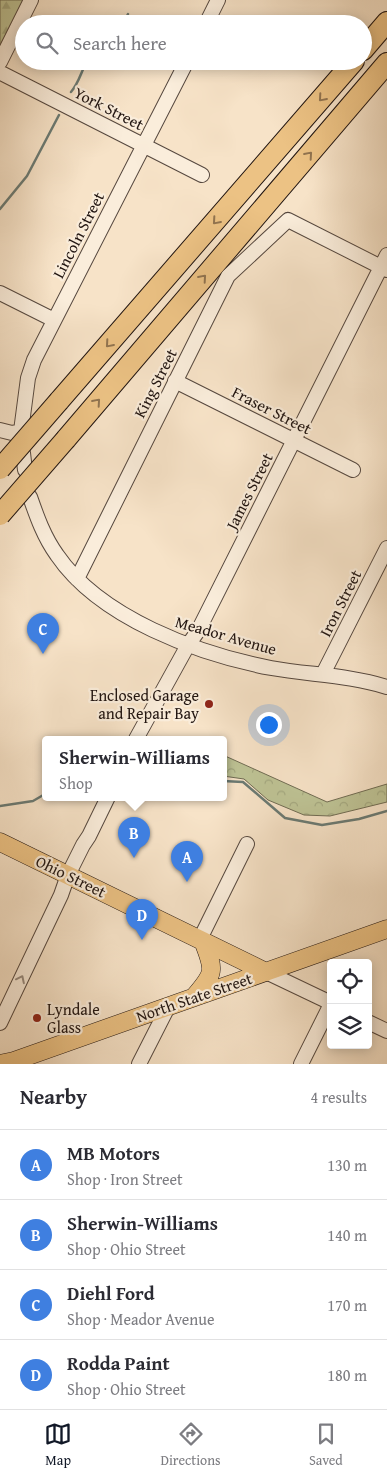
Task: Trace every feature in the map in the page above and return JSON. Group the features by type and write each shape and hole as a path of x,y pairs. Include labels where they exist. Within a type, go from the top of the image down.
{"highway":[{"path":"372,40 387,22"},
{"path":"0,515 387,64"},
{"path":"0,469 346,70"}],"main road":[{"name":"Ohio Street","path":"0,842 266,972"},
{"name":"North State Street","path":"0,1064 14,1061 387,929"},
{"path":"194,997 210,977 212,968 202,940"}],"street":[{"path":"24,15 31,0"},
{"path":"210,15 218,0"},
{"path":"0,69 15,36"},
{"name":"York Street","path":"0,69 202,175"},
{"name":"Lincoln Street","path":"0,430 12,433 21,431 28,378 34,360 182,70"},
{"name":"King Street","path":"77,579 228,276 288,220 385,264"},
{"name":"James Street","path":"138,736 188,645 198,631 385,264"},
{"path":"0,293 54,320"},
{"name":"Fraser Street","path":"175,381 353,470"},
{"path":"23,453 25,470"},
{"name":"Meador Avenue","path":"30,497 42,531 50,546 77,579 97,596 129,616 188,645 271,668 352,678 387,687"},
{"name":"Iron Street","path":"323,674 387,548"},
{"path":"0,1023 61,895 68,875 83,845 90,836 106,801"},
{"path":"202,940 247,844"},
{"name":"Ohio Street","path":"266,972 327,1002"},
{"path":"140,1064 168,1007"},
{"path":"302,1064 327,1012"},
{"path":"372,1024 387,1031"}],"green space":[{"path":"0,0 25,0 17,15 15,15 15,20 0,49"},
{"path":"227,757 327,802 387,784 387,802 330,816 304,815 268,800 244,779 227,777"}],"waterway":[{"path":"71,92 83,70"},
{"path":"0,209 27,176 59,115"},
{"path":"227,781 243,782 285,818 322,825 359,819 387,811"},
{"path":"0,806 33,801 42,796"}],"place":[{"name":"Diehl Ford","path":"43,654"},
{"name":"Enclosed Garage and Repair Bay","path":"209,704"},
{"name":"Sherwin-Williams","path":"134,858"},
{"name":"MB Motors","path":"187,882"},
{"name":"Rodda Paint","path":"142,940"},
{"name":"Lyndale Glass","path":"37,1018"}]}
